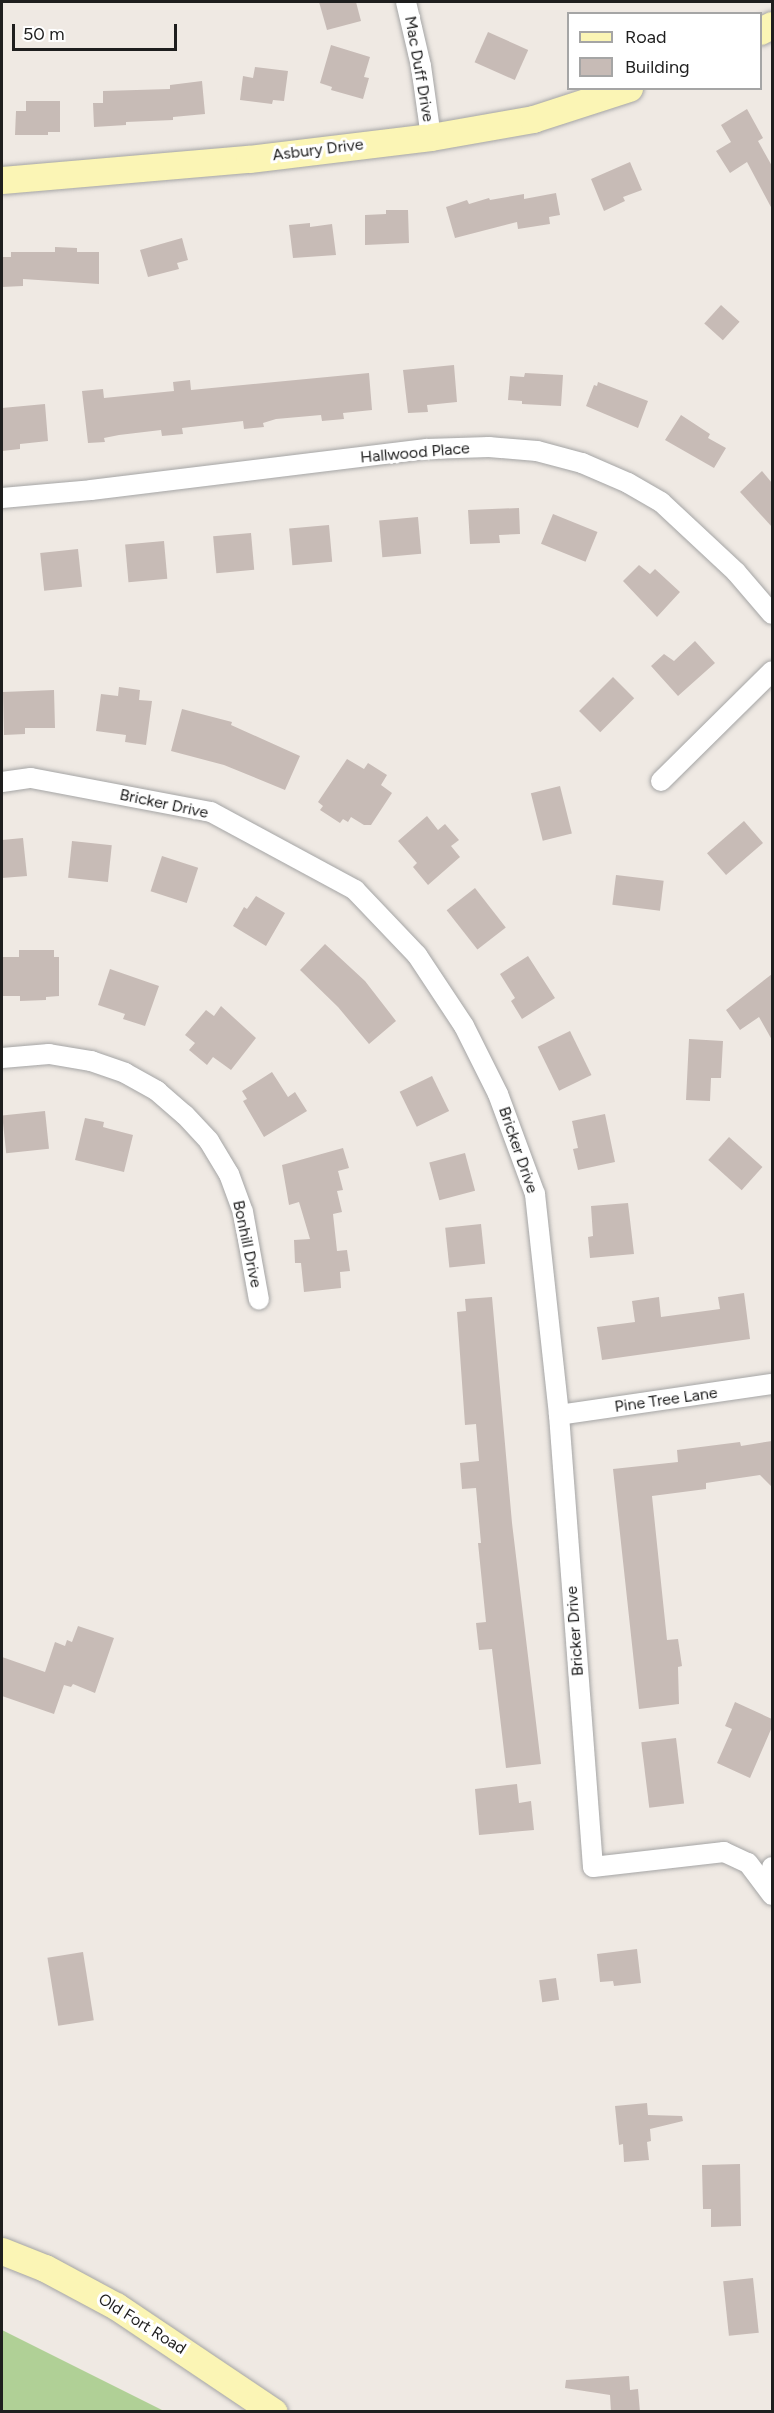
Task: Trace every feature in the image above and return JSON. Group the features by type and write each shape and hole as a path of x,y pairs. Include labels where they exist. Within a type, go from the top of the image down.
{"street":[{"name":"Mac Duff Drive","path":"406,2 421,66 431,137"},
{"path":"766,2 772,12"},
{"name":"Asbury Drive","path":"2,180 237,161 431,137 533,119 623,90"},
{"name":"Hallwood Place","path":"2,498 91,490 427,449 489,447 537,451 592,467 628,483 661,502 736,572 772,614"},
{"path":"661,781 772,671"},
{"name":"Bricker Drive","path":"2,782 31,778 211,812 355,890 417,955 464,1026 498,1094 535,1194 559,1415 593,1867 724,1852 748,1863 772,1895"},
{"name":"Bonhill Drive","path":"2,1058 49,1054 91,1061 125,1073 149,1087 185,1115 209,1141 230,1173 243,1212 259,1300"},
{"name":"Pine Tree Lane","path":"559,1415 772,1384"},
{"name":"Old Fort Road","path":"2,2251 45,2268 116,2306 274,2412"}],"green space":[{"path":"2,2330 164,2411 2,2411"}],"building":[{"path":"319,2 356,2 361,21 327,30"},
{"path":"488,32 528,50 515,80 475,62"},
{"path":"331,45 370,57 364,77 369,78 363,99 331,90 332,87 320,83"},
{"path":"255,67 288,71 284,101 273,100 272,104 240,100 243,76 253,78"},
{"path":"202,81 205,114 173,117 173,120 126,122 126,125 94,127 93,103 103,103 103,91 170,89 170,85"},
{"path":"26,101 60,101 60,132 48,132 48,135 15,135 16,111 26,111"},
{"path":"747,109 763,138 758,141 772,166 772,209 747,162 730,173 716,151 731,142 721,125"},
{"path":"630,162 642,190 623,197 625,201 604,211 591,179"},
{"path":"556,193 560,215 549,217 550,224 518,229 517,222 455,238 446,207 467,200 469,204 489,198 490,200 524,194 524,199"},
{"path":"386,210 408,210 409,243 365,245 365,215 386,214"},
{"path":"310,223 310,227 332,224 336,255 293,258 289,225"},
{"path":"182,238 188,260 177,263 179,269 148,277 140,250"},
{"path":"55,247 77,248 77,252 99,252 99,284 23,279 23,286 2,287 2,257 11,257 11,252 55,252"},
{"path":"721,305 740,322 723,340 704,324"},
{"path":"454,365 457,402 427,405 428,412 408,413 403,370"},
{"path":"369,373 372,410 343,413 344,419 322,421 321,415 276,419 263,423 264,427 244,429 243,421 182,428 183,434 162,436 161,430 119,435 104,438 105,442 88,443 82,391 103,389 104,398 174,391 173,382 190,380 191,390"},
{"path":"525,373 563,375 561,406 522,404 522,401 508,400 510,376 524,377"},
{"path":"598,382 648,401 638,428 586,406 594,385 597,386"},
{"path":"45,404 48,441 20,444 20,449 2,451 2,408"},
{"path":"681,415 710,434 708,438 726,448 714,468 665,440"},
{"path":"762,471 772,483 772,527 740,492"},
{"path":"519,508 520,534 499,535 500,543 470,544 468,510"},
{"path":"553,514 598,532 586,562 541,544"},
{"path":"418,517 421,554 382,557 379,520"},
{"path":"329,525 332,562 292,565 289,528"},
{"path":"251,533 254,570 216,573 213,536"},
{"path":"164,541 167,579 128,582 125,544"},
{"path":"78,549 82,587 44,591 40,553"},
{"path":"639,565 650,574 655,569 680,592 657,617 623,581"},
{"path":"695,641 715,663 678,696 651,666 664,654 674,661"},
{"path":"613,677 634,698 600,732 579,711"},
{"path":"119,687 140,690 139,700 152,701 146,745 125,742 126,735 96,731 101,694 118,696"},
{"path":"54,690 55,728 25,728 25,734 4,735 3,692"},
{"path":"182,709 232,722 231,725 300,756 285,790 224,765 171,751"},
{"path":"347,759 364,769 368,763 387,775 381,785 392,793 371,825 364,825 351,817 348,822 343,819 340,823 320,810 323,806 318,802"},
{"path":"560,786 572,834 543,841 531,793"},
{"path":"427,816 438,830 445,824 459,840 451,846 460,857 428,885 413,867 417,863 398,841"},
{"path":"744,821 763,843 726,875 707,853"},
{"path":"23,838 27,876 2,878 2,840"},
{"path":"72,841 112,845 108,882 68,878"},
{"path":"162,856 198,868 187,903 151,891"},
{"path":"616,875 664,881 660,911 612,905"},
{"path":"475,888 506,927 477,950 447,910"},
{"path":"256,896 285,913 266,946 233,926 244,907 247,909"},
{"path":"325,944 365,981 396,1021 369,1044 338,1007 300,970"},
{"path":"19,950 54,950 54,957 59,957 59,996 46,997 46,1000 20,1001 20,996 2,996 2,957 19,957"},
{"path":"528,956 555,998 522,1019 511,1001 515,998 500,974"},
{"path":"110,969 159,986 145,1026 123,1019 125,1014 98,1005"},
{"path":"772,974 772,1040 759,1017 740,1030 726,1010"},
{"path":"221,1006 256,1038 231,1070 213,1057 207,1065 189,1050 195,1043 185,1035 206,1010 214,1016"},
{"path":"570,1031 591,1075 559,1091 538,1047"},
{"path":"689,1039 723,1041 721,1078 711,1078 710,1101 686,1100"},
{"path":"272,1072 288,1097 295,1092 307,1111 264,1137 243,1101 247,1099 242,1091"},
{"path":"432,1076 449,1111 417,1127 400,1092"},
{"path":"45,1111 49,1149 6,1153 2,1115"},
{"path":"605,1114 615,1162 578,1170 573,1149 578,1148 572,1121"},
{"path":"85,1118 104,1122 103,1127 133,1135 124,1172 75,1160"},
{"path":"729,1137 762,1167 742,1190 708,1160"},
{"path":"343,1148 349,1168 338,1171 343,1190 337,1191 342,1212 333,1214 337,1251 347,1250 350,1271 340,1272 341,1288 304,1292 301,1263 295,1263 294,1240 310,1239 299,1202 289,1205 282,1165"},
{"path":"465,1153 475,1191 439,1200 429,1163"},
{"path":"628,1203 634,1254 590,1258 588,1237 593,1236 591,1206"},
{"path":"481,1224 485,1264 449,1268 445,1228"},
{"path":"744,1293 750,1339 602,1360 597,1327 635,1322 632,1301 659,1297 661,1317 720,1309 718,1297"},
{"path":"492,1297 512,1523 541,1764 506,1768 492,1649 479,1650 476,1623 486,1622 478,1543 481,1543 476,1488 462,1489 460,1463 479,1461 476,1424 465,1425 457,1312 466,1311 465,1299"},
{"path":"772,1441 772,1487 760,1475 706,1483 706,1489 652,1496 667,1640 678,1639 682,1666 678,1667 679,1704 639,1709 613,1469 678,1462 677,1450 740,1442 741,1446"},
{"path":"78,1626 114,1638 95,1693 73,1684 71,1687 64,1685 54,1714 2,1696 2,1657 45,1672 55,1642 65,1646 67,1640 72,1642"},
{"path":"735,1702 772,1719 772,1727 750,1778 717,1763 732,1729 725,1726"},
{"path":"676,1738 684,1804 649,1808 641,1742"},
{"path":"517,1784 519,1803 531,1801 534,1830 479,1835 475,1789"},
{"path":"637,1949 641,1983 614,1986 613,1981 600,1982 597,1954"},
{"path":"83,1952 94,2020 58,2026 47,1958"},
{"path":"556,1978 559,2000 542,2002 539,1980"},
{"path":"647,2103 648,2115 682,2116 683,2121 650,2129 651,2141 647,2142 649,2160 624,2162 623,2144 619,2145 615,2106"},
{"path":"740,2164 741,2226 711,2227 711,2209 703,2209 702,2165"},
{"path":"753,2278 759,2333 729,2336 723,2281"},
{"path":"629,2376 630,2390 638,2389 640,2412 611,2412 610,2395 565,2388 566,2380"}]}
